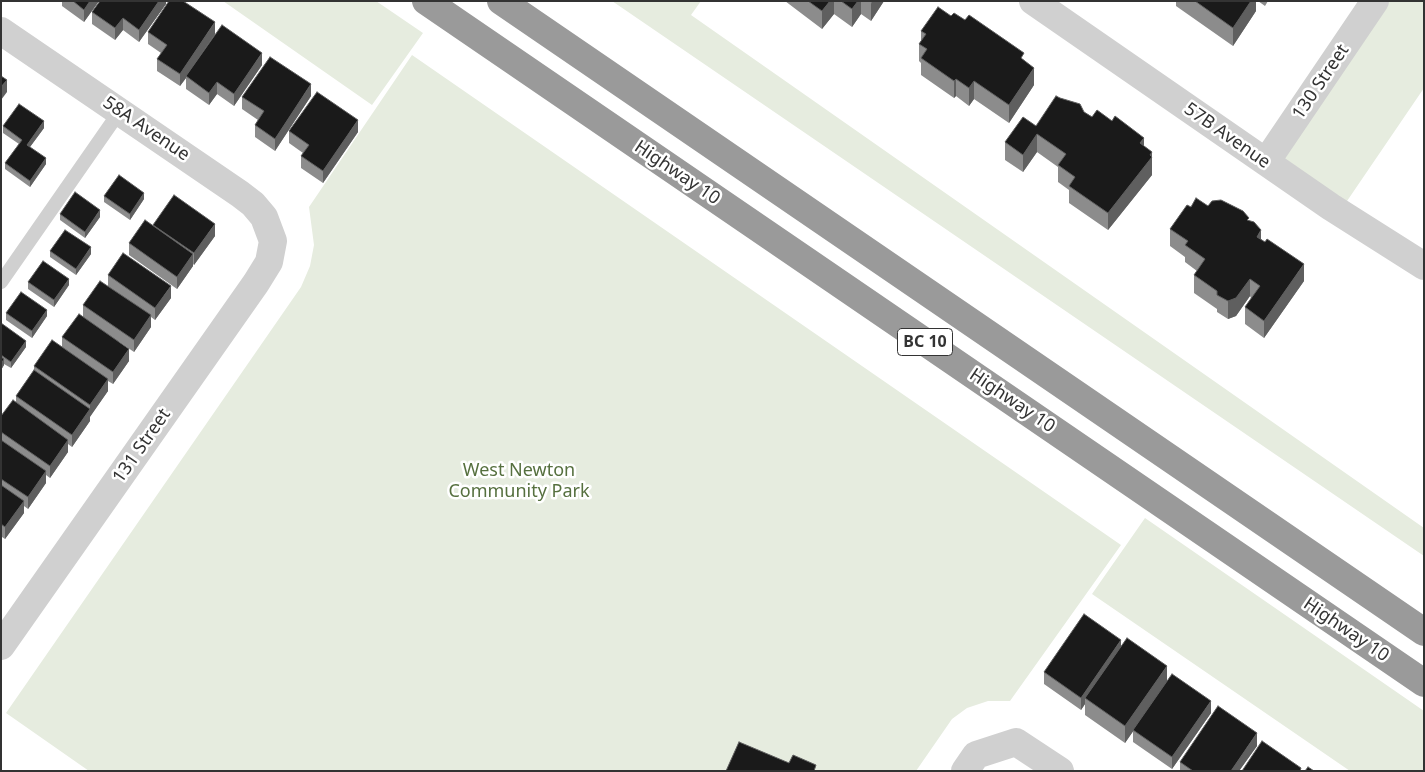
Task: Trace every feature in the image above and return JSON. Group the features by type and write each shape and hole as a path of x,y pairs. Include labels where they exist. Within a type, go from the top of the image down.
{"highway":[{"name":"Highway 10","path":"426,1 1424,683"},
{"name":"BC 10","path":"500,1 1424,632"}],"street":[{"name":"57B Avenue","path":"1033,1 1331,207 1424,266"},
{"name":"130 Street","path":"1266,162 1375,1"},
{"name":"58A Avenue","path":"1,31 253,204 264,217 274,242"},
{"name":"131 Street","path":"1,646 256,283 269,262 274,242"},
{"path":"965,771 976,755 1016,742 1060,771"}],"lane":[{"path":"1,282 120,111"}],"green space":[{"path":"223,1 376,1 423,33 372,105"},
{"path":"612,1 701,1 691,15 1424,528 1424,556"},
{"path":"1378,1 1424,1 1424,88 1345,204 1278,158"},
{"name":"West Newton Community Park","path":"412,55 1121,545 1010,701 988,701 967,708 952,719 916,771 89,771 6,713 301,287 310,266 314,245 309,207"},
{"path":"1145,518 1424,711 1424,771 1350,771 1092,594"}],"building":[{"path":"73,1 90,1 84,10"},
{"path":"100,1 159,1 139,30 123,18 115,28 92,12"},
{"path":"169,1 183,1 215,22 180,74 157,59 167,45 148,32"},
{"path":"808,1 830,1 822,11"},
{"path":"841,1 858,1 852,9"},
{"path":"1195,1 1251,1 1233,28"},
{"path":"938,7 951,16 954,13 965,20 969,15 1024,53 1021,58 1034,68 1009,105 974,81 969,88 956,79 954,81 921,58 927,49 919,44 926,34 921,31"},
{"path":"222,25 262,53 234,94 217,82 209,93 186,76"},
{"path":"270,57 311,84 275,139 255,125 264,111 242,97"},
{"path":"1,76 7,80 1,87"},
{"path":"317,92 358,120 323,171 301,156 309,145 289,131"},
{"path":"1056,96 1080,104 1084,112 1092,117 1097,110 1112,121 1115,116 1144,138 1140,143 1152,152 1150,155 1152,157 1108,213 1069,186 1075,177 1058,165 1066,154 1037,134 1023,155 1005,142 1023,117 1036,126"},
{"path":"19,104 44,121 27,145 46,158 30,181 5,163 22,140 3,126"},
{"path":"119,175 144,193 130,214 104,196"},
{"path":"75,192 100,210 85,232 60,214"},
{"path":"174,195 215,224 194,253 153,225"},
{"path":"1196,198 1208,206 1212,201 1221,200 1243,211 1249,218 1247,220 1254,222 1261,230 1257,237 1265,242 1267,239 1304,264 1264,321 1245,307 1260,286 1250,279 1236,298 1228,301 1217,295 1217,291 1194,275 1205,259 1185,245 1188,241 1170,229 1187,205 1191,207"},
{"path":"145,220 193,254 177,277 129,243"},
{"path":"65,230 91,247 76,269 50,251"},
{"path":"123,253 171,286 155,308 108,275"},
{"path":"43,261 69,279 54,300 28,282"},
{"path":"100,281 151,315 134,340 83,305"},
{"path":"21,292 47,310 32,331 6,313"},
{"path":"79,314 129,349 113,372 62,337"},
{"path":"1,323 26,341 11,362 1,355"},
{"path":"52,340 108,379 90,405 34,366"},
{"path":"34,370 90,409 72,435 16,396"},
{"path":"13,400 68,440 50,466 1,432 1,416"},
{"path":"1,440 46,471 28,497 1,479"},
{"path":"1,485 24,501 5,527 1,524"},
{"path":"1084,614 1121,640 1081,698 1044,672"},
{"path":"1127,638 1167,666 1125,726 1085,698"},
{"path":"1172,674 1211,701 1172,757 1133,730"},
{"path":"1218,706 1257,733 1231,771 1193,771 1180,762"},
{"path":"1262,741 1301,768 1300,771 1242,771"},
{"path":"739,742 789,763 793,755 816,765 814,771 726,771"},
{"path":"1308,767 1314,771 1305,771"}]}
